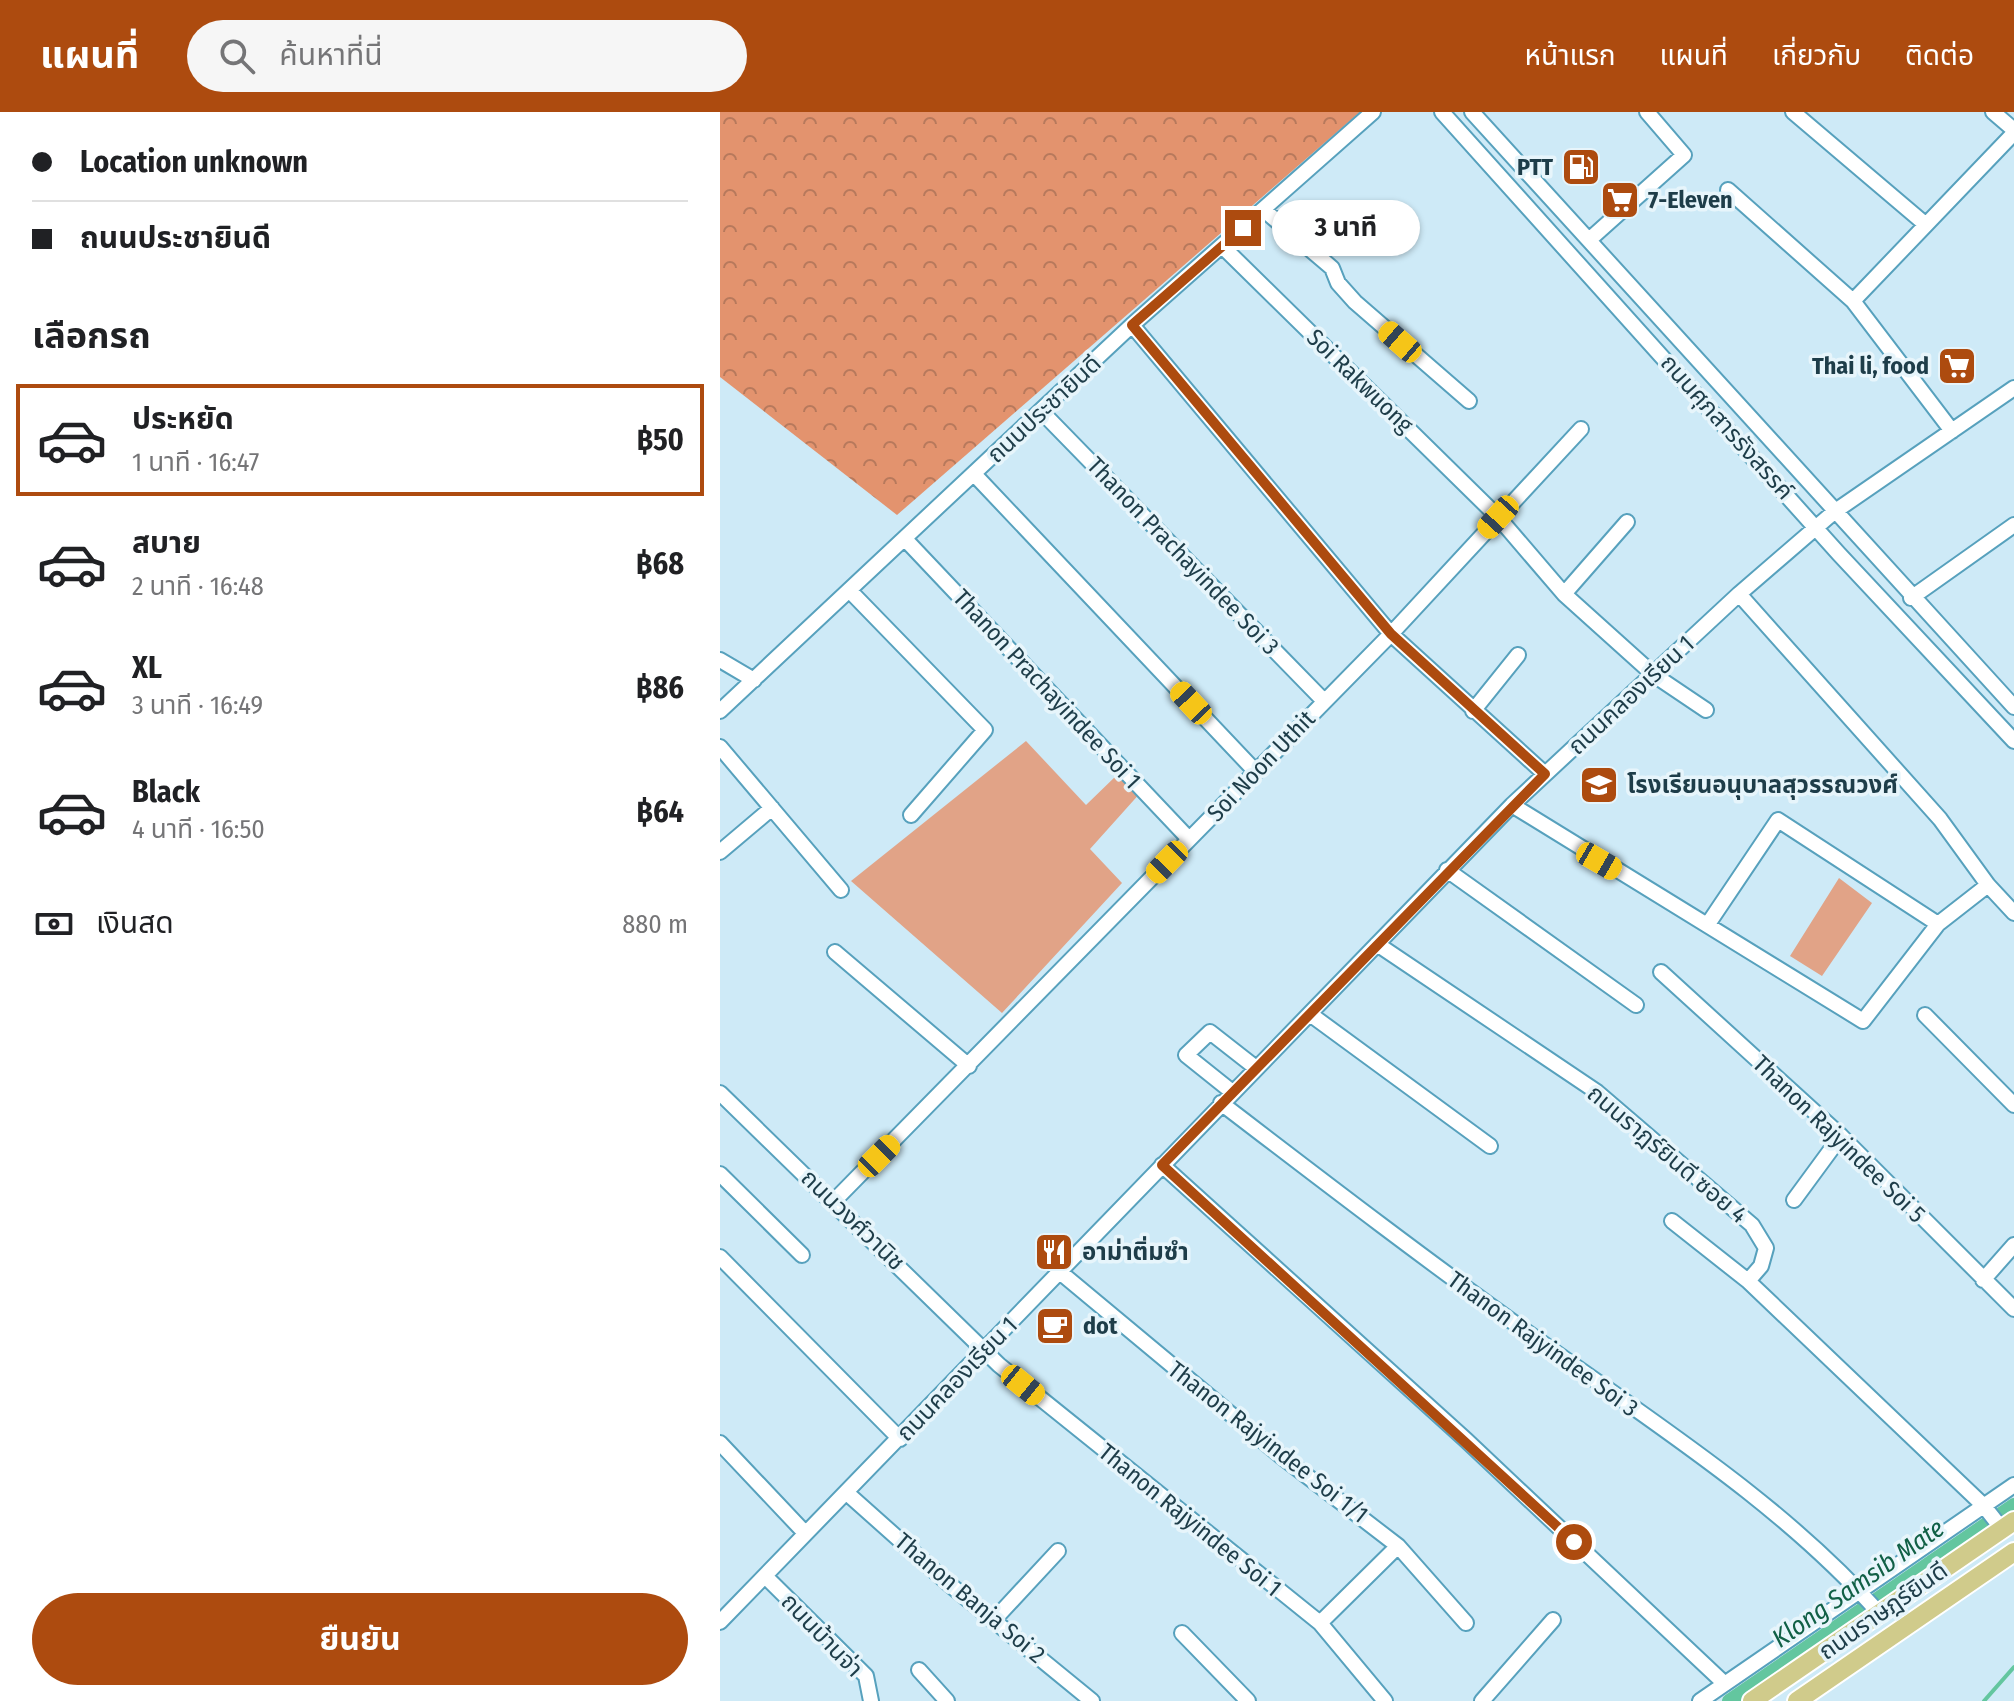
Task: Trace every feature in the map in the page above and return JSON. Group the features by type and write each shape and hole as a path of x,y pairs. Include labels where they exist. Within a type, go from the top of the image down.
{"main road":[{"path":"2008,1525 2014,1545"},
{"name":"ถนนราษฎร์ยินดี","path":"1752,1701 2008,1525"},
{"name":"ถนนราษฎร์ยินดี","path":"1797,1701 2014,1552"}],"street":[{"name":"ถนนประชายินดี","path":"720,711 1132,325 1373,112"},
{"name":"ถนนศุภสารรังสรรค์","path":"1442,112 2014,741"},
{"name":"ถนนศุภสารรังสรรค์","path":"1472,112 1911,598 2014,707"},
{"path":"1589,240 1684,155 1647,112"},
{"path":"1793,112 1925,224"},
{"path":"1853,301 2014,131 1993,112"},
{"path":"1728,190 1853,301 1952,431"},
{"path":"1264,210 1332,268 1338,283 1355,302 1469,401"},
{"name":"Soi Rakwuong","path":"1222,246 1498,517 1564,594 1654,675 1706,710"},
{"path":"1132,325 1391,634 1545,774"},
{"name":"ถนนคลองเรียน 1","path":"720,1622 805,1533 848,1494 1231,1091 1512,805 1739,594 1834,512 2014,388"},
{"name":"Thanon Prachayindee Soi 3","path":"1041,411 1324,701"},
{"name":"Soi Noon Uthit","path":"834,1201 1391,634 1581,429"},
{"path":"974,474 1256,772"},
{"path":"1564,594 1627,522"},
{"path":"1911,598 2014,525"},
{"name":"Thanon Prachayindee Soi 1","path":"905,539 1189,839"},
{"path":"850,591 985,730 911,815"},
{"path":"1739,594 1940,819 1988,885 2014,913"},
{"path":"1473,711 1518,655"},
{"path":"720,660 754,680"},
{"path":"720,747 841,890"},
{"path":"1512,805 1863,1021 1938,924 1988,885"},
{"path":"720,852 772,808"},
{"path":"1708,924 1778,820 1938,924"},
{"path":"1447,870 1636,1005"},
{"name":"ถนนราฎร์ยินดี ซอย 4","path":"1377,944 1597,1092 1752,1225 1766,1248 1761,1266 1748,1281"},
{"path":"835,952 969,1066"},
{"name":"Thanon Rajyindee Soi 5","path":"1661,972 1841,1136 2014,1309"},
{"path":"1310,1014 1490,1146"},
{"path":"1925,1015 2014,1105"},
{"path":"1231,1091 1186,1055 1210,1032 1256,1068"},
{"name":"ถนนวงศ์วานิช","path":"722,1099 834,1201 986,1348"},
{"name":"Thanon Rajyindee Soi 3","path":"1221,1103 1411,1249 1748,1491 1860,1591 1879,1613"},
{"path":"1794,1200 1841,1136"},
{"path":"1162,1165 1466,1440 1725,1684"},
{"path":"720,1174 802,1255"},
{"path":"1672,1221 1748,1281 1984,1506 2008,1525"},
{"path":"1983,1280 2014,1245"},
{"path":"720,1257 900,1439"},
{"name":"Thanon Rajyindee Soi 1/1","path":"1060,1272 1281,1456 1398,1546 1466,1623"},
{"name":"Thanon Rajyindee Soi 1","path":"986,1348 999,1365 1320,1623 1385,1701"},
{"path":"720,1443 805,1533"},
{"path":"1700,1701 2014,1485"},
{"name":"Thanon Banja Soi 2","path":"848,1494 993,1621 1092,1701"},
{"path":"1320,1623 1398,1546"},
{"path":"993,1621 1058,1551"},
{"path":"1897,1566 1916,1588"},
{"name":"ถนนบ้านจ่า","path":"765,1576 866,1676 869,1700"},
{"path":"1482,1701 1553,1620"},
{"path":"1182,1633 1248,1701"},
{"path":"919,1670 947,1701"}],"shaded area":[{"path":"1026,741 1086,805 1118,774 1142,791 1090,849 1122,883 1002,1013 851,881"},
{"path":"1839,878 1872,903 1822,976 1790,956"}],"green space":[{"path":"720,112 1360,112 897,515 720,377"}],"waterway":[{"name":"Klong Samsib Mate","path":"1729,1701 2014,1505"},
{"path":"1984,1701 2014,1667"}],"place":[{"name":"PTT","path":"1581,167"},
{"name":"7-Eleven","path":"1620,200"},
{"name":"Thai li, food","path":"1957,366"},
{"name":"โรงเรียนอนุบาลสุวรรณวงศ์","path":"1599,785"},
{"name":"อาม่าติ่มซำ","path":"1054,1252"},
{"name":"dot","path":"1055,1326"}],"route":[{"path":"1243,228 1132,325 1391,634 1545,774 1447,870 1162,1165 1574,1542"}]}
